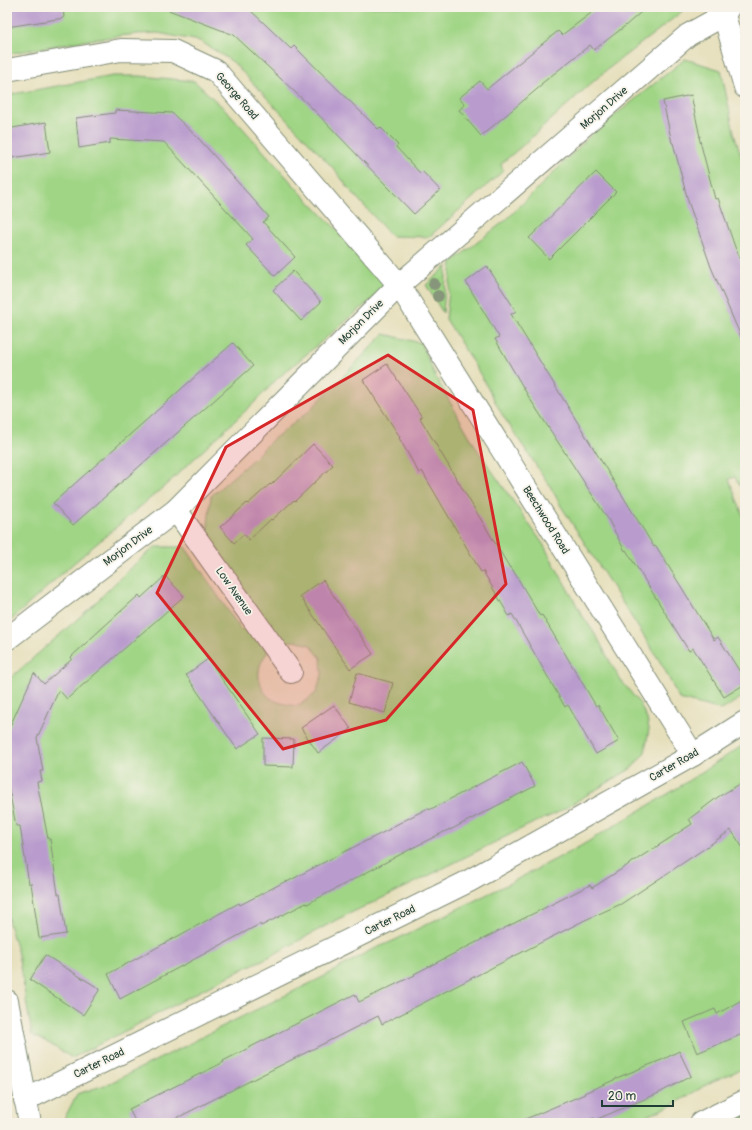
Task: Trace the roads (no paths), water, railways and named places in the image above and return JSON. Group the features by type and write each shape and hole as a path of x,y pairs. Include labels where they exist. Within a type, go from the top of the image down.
{"main road":[{"path":"723,10 745,87"},
{"name":"Morjon Drive","path":"7,639 176,510 399,285 688,35 723,10"},
{"name":"George Road","path":"7,70 121,50 173,51 216,71 399,285"},
{"name":"Beechwood Road","path":"399,285 693,755"},
{"name":"Low Avenue","path":"176,510 291,672"},
{"name":"Carter Road","path":"25,1100 469,881 693,755 745,722"},
{"path":"7,1001 30,1123"},
{"path":"701,1123 745,1101"}]}
